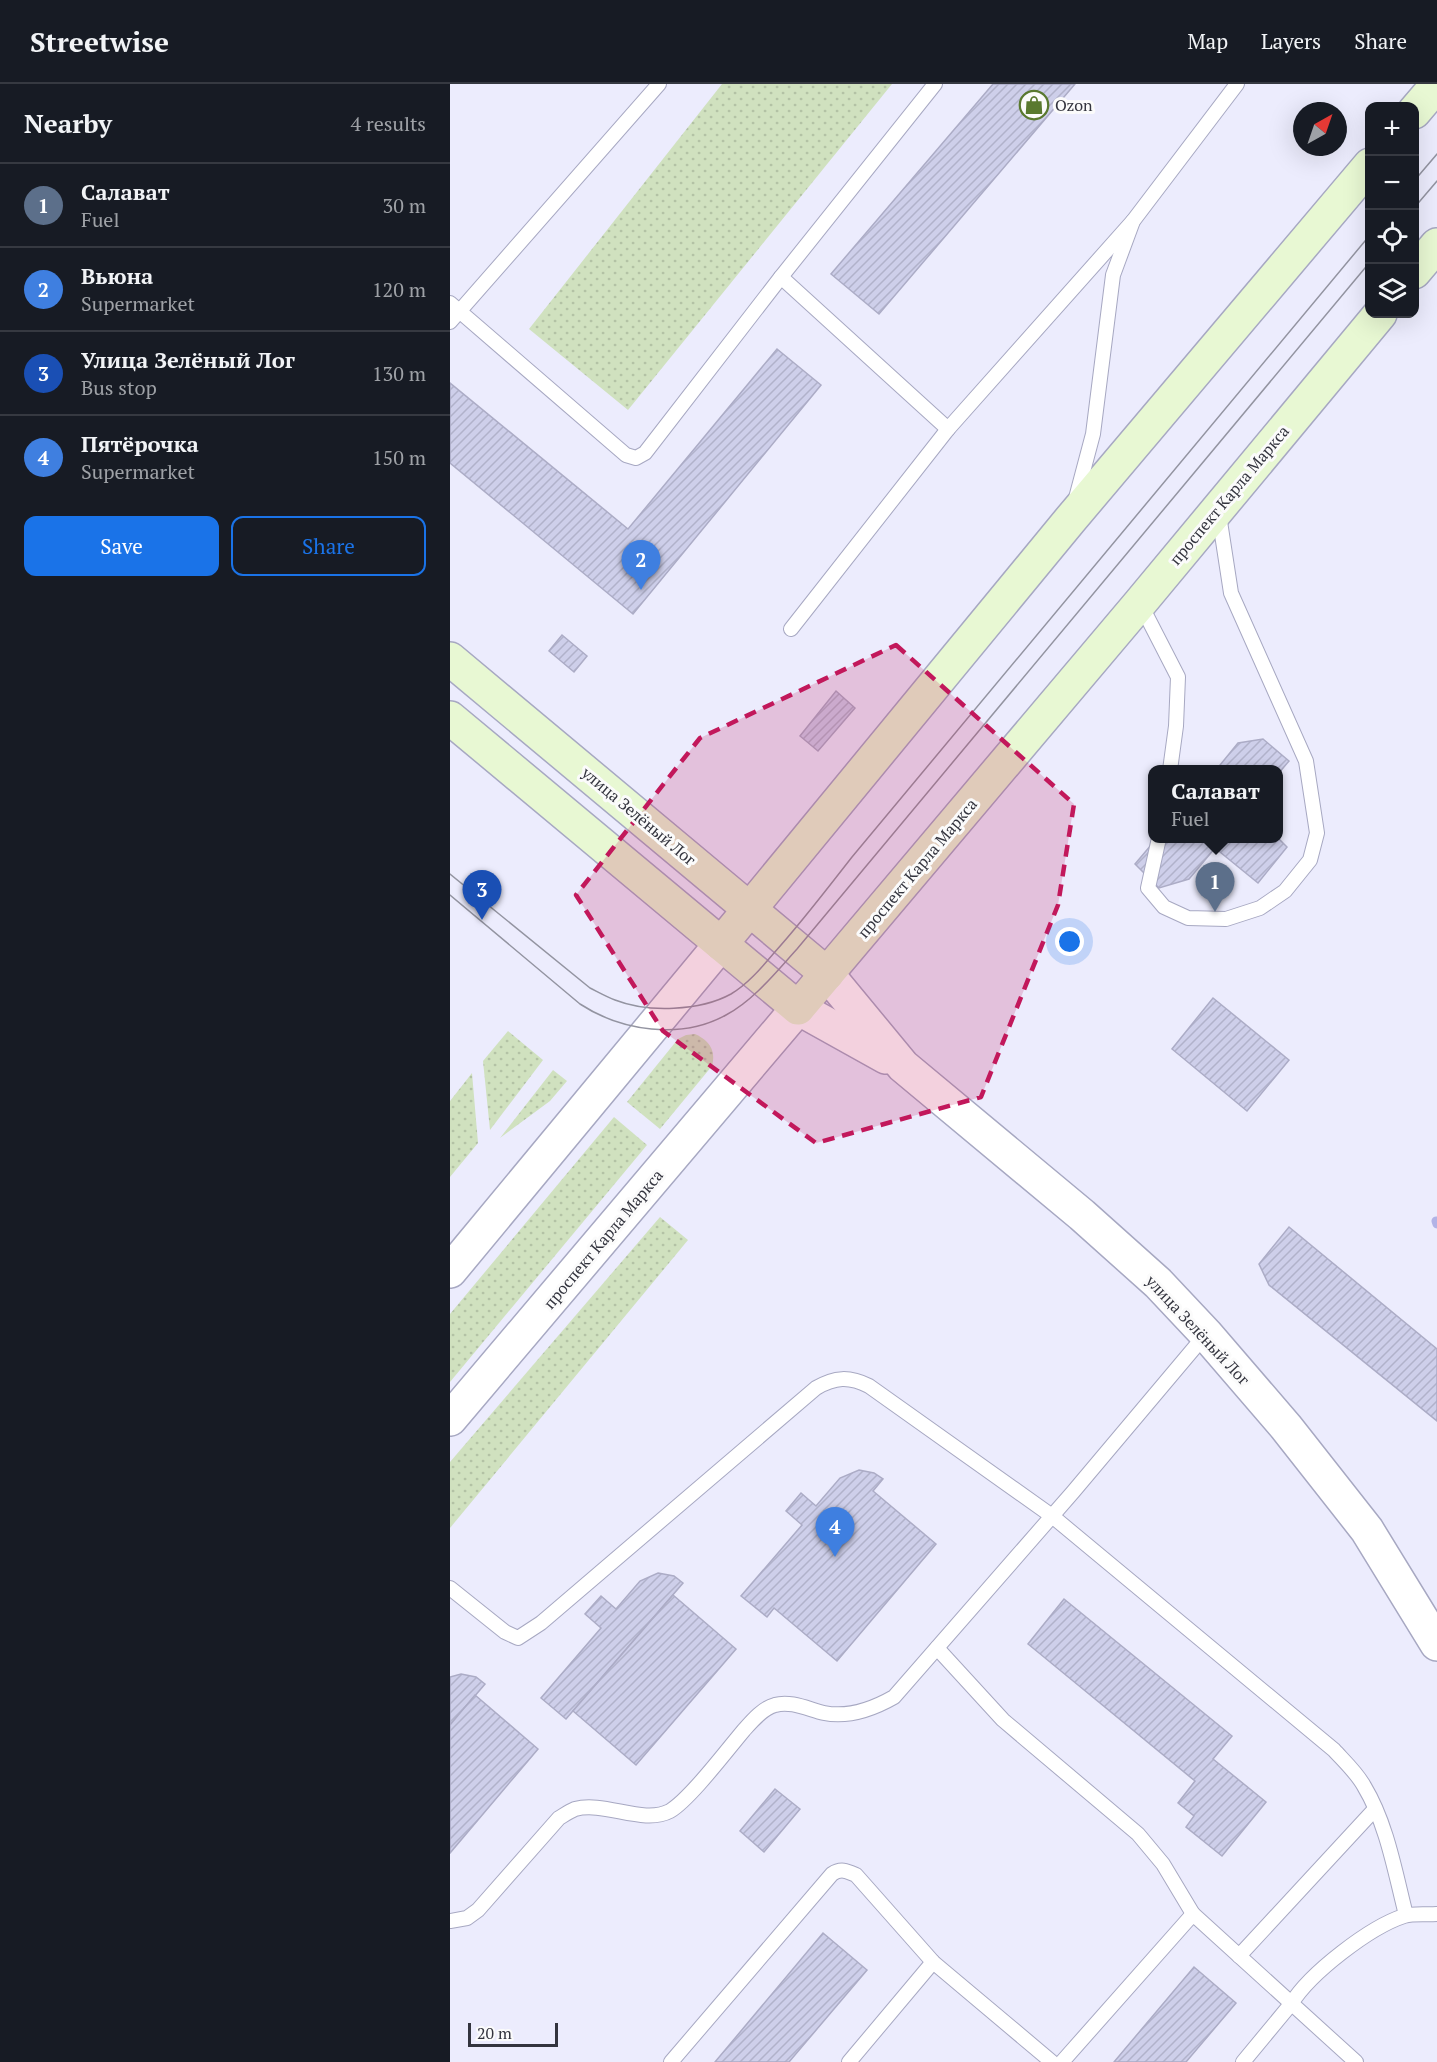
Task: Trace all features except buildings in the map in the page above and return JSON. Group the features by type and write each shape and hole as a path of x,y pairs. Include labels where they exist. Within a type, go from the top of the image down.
{"main road":[{"path":"1419,106 1437,85"},
{"path":"721,944 1070,520 1365,171"},
{"path":"1419,266 1437,245"},
{"name":"проспект Карла Маркса","path":"798,1008 1140,603 1377,318"},
{"name":"улица Зелёный Лог","path":"450,659 827,974"},
{"path":"450,718 798,1008"}],"street":[{"path":"450,1271 721,944"},
{"path":"827,974 903,1066"},
{"path":"798,1008 903,1066"},
{"name":"проспект Карла Маркса","path":"450,1419 798,1008"},
{"name":"улица Зелёный Лог","path":"903,1066 1158,1283 1206,1334 1286,1427 1366,1530 1437,1644"}],"lane":[{"path":"450,322 454,306 659,84"},
{"path":"454,306 626,455 636,458 645,453 781,277 935,84"},
{"path":"790,629 948,429 1132,221 1234,85"},
{"path":"1070,520 1093,434 1113,275 1132,221"},
{"path":"781,277 948,429"},
{"path":"1158,843 1148,888 1164,907 1188,918 1226,919 1260,908 1285,891 1310,860 1317,833 1306,760 1231,593 1218,508"},
{"path":"1140,603 1178,677 1176,726 1171,765"},
{"path":"450,1921 466,1918 478,1910 560,1818 573,1810 594,1806 648,1815 669,1811 686,1797 756,1717 775,1704 799,1706 827,1713 854,1713 875,1708 894,1697 1052,1516 1206,1334"},
{"path":"450,1588 505,1632 518,1638 550,1615 816,1388 829,1381 842,1378 856,1380 869,1386 1052,1516 1334,1750 1364,1785 1375,1809 1384,1830 1406,1915"},
{"path":"937,1648 1003,1720 1138,1834 1163,1864 1193,1914 1356,2062"},
{"path":"1239,1956 1375,1809"},
{"path":"671,2062 837,1871 844,1870 856,1875 933,1962 1052,2062"},
{"path":"1062,2062 1193,1914"},
{"path":"1243,2062 1298,1994 1338,1956 1364,1936 1406,1915 1437,1914"},
{"path":"849,2062 933,1962"}],"highlighted area":[{"path":"896,645 1074,804 1058,905 981,1097 816,1143 663,1031 576,895 700,738"}],"green space":[{"path":"722,84 892,84 628,410 529,329"},
{"path":"508,1031 543,1060 490,1130 483,1061"},
{"path":"695,1034 711,1047 712,1066 660,1129 627,1102 678,1039"},
{"path":"553,1070 567,1081 550,1101 500,1138"},
{"path":"472,1073 478,1143 450,1177 450,1101"},
{"path":"614,1117 647,1145 450,1382 450,1314"},
{"path":"660,1217 688,1240 450,1528 450,1462"}],"tram line":[{"path":"1419,175 1437,154"},
{"path":"1419,202 1437,181"},
{"path":"450,874 590,988 612,999 643,1007 689,1007 718,1000 737,990 760,969 794,929 1365,241"},
{"path":"450,895 580,1004 614,1021 632,1026 671,1030 708,1023 736,1009 764,985 797,949 1368,264"}],"place":[{"name":"Ozon","path":"1034,105"},
{"name":"Вьюна","path":"641,590"},
{"name":"Салават","path":"1215,912"},
{"name":"Улица Зелёный Лог","path":"482,920"},
{"name":"Пятёрочка","path":"835,1557"}]}
